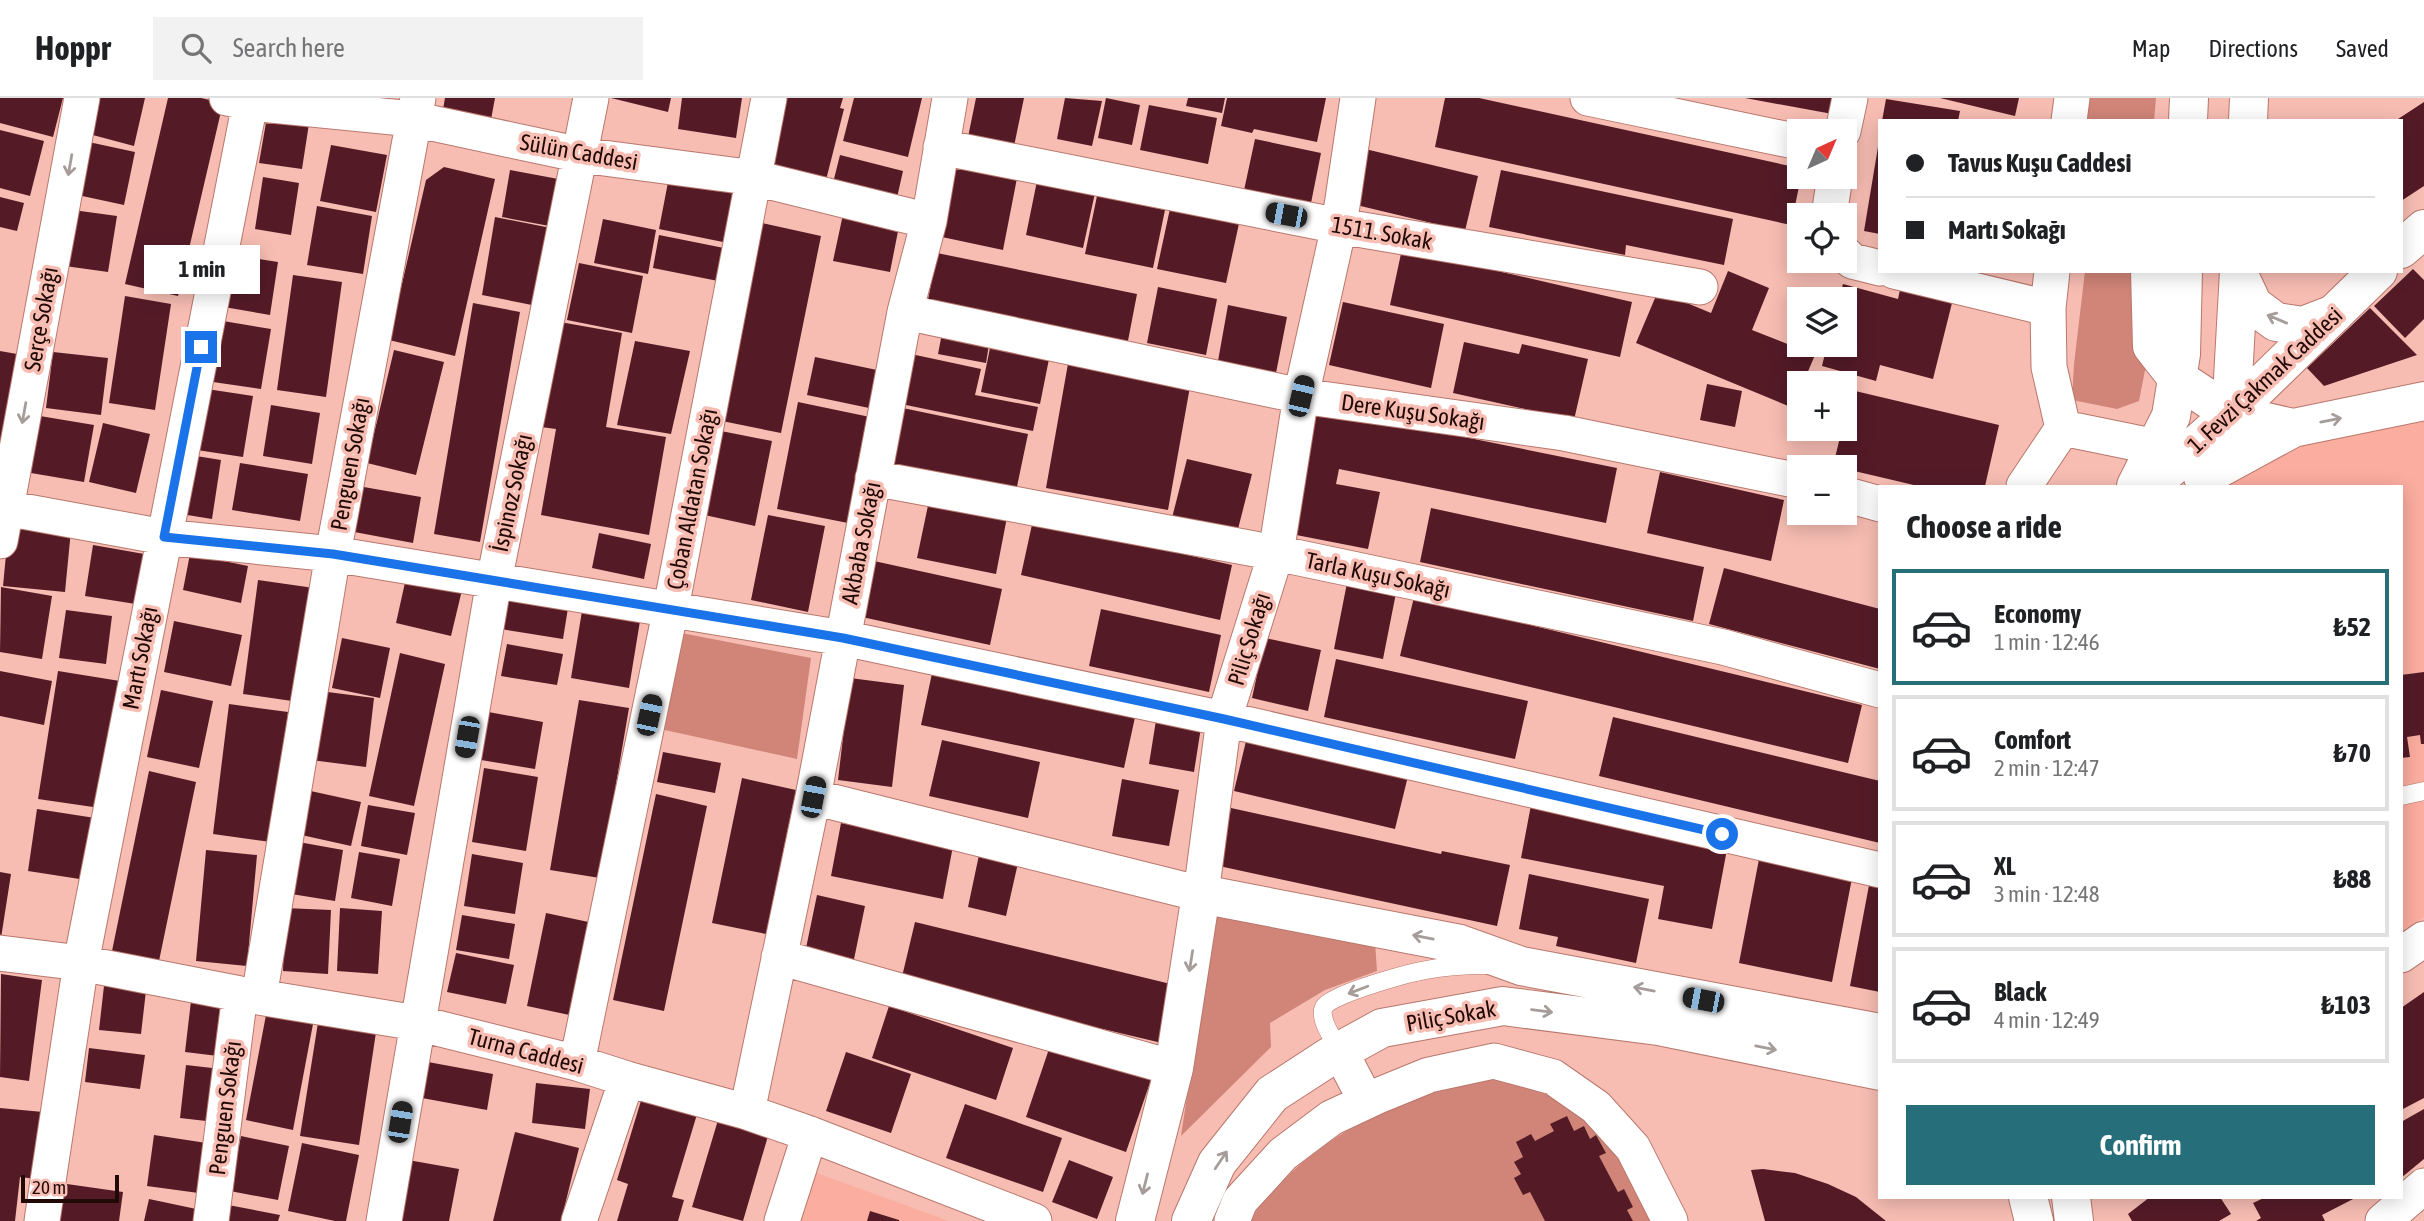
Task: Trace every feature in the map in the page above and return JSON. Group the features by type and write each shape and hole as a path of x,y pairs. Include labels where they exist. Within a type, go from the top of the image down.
{"street":[{"name":"Serçe Sokağı","path":"2,518 82,98"},
{"name":"İspinoz Sokağı","path":"384,1221 494,580 581,155 590,98"},
{"name":"Çoban Aldatan Sokağı","path":"577,1063 671,608 769,98"},
{"name":"Akbaba Sokağı","path":"747,1112 813,797 905,312 929,221 950,98"},
{"name":"Piliç Sokağı","path":"1135,1221 1174,1068 1224,719 1276,553 1301,396 1339,226 1358,98"},
{"path":"1588,98 1787,139"},
{"path":"1846,119 1850,98"},
{"path":"2069,119 2072,98"},
{"path":"2188,119 2189,98"},
{"path":"2248,119 2249,98"},
{"name":"Sülün Caddesi","path":"243,100 416,109 581,155 755,178 929,221"},
{"name":"Martı Sokağı","path":"42,1221 81,963 164,537 243,100"},
{"name":"Penguen Sokağı","path":"211,1221 249,995 416,109"},
{"name":"1511. Sokak","path":"941,147 1339,226 1700,287"},
{"path":"2403,247 2424,229"},
{"path":"1857,262 1878,268"},
{"path":"1903,273 2048,308"},
{"path":"2025,485 2063,428 2049,367 2048,308 2052,273"},
{"path":"2150,273 2152,346 2177,378 2231,414 2293,428"},
{"path":"2137,485 2171,416 2181,354 2183,273"},
{"path":"2239,273 2253,305 2276,322 2303,326 2334,314"},
{"path":"2200,482 2231,414 2239,273"},
{"name":"1. Fevzi Çakmak Caddesi","path":"2151,485 2231,414 2376,273"},
{"name":"Dere Kuşu Sokağı","path":"905,312 1301,396 1564,433 1787,479"},
{"path":"2177,378 2204,372 2235,349"},
{"path":"2200,482 2293,428 2424,401"},
{"path":"2063,428 2156,447"},
{"name":"Tarla Kuşu Sokağı","path":"873,478 1276,553 1723,647 1878,689"},
{"path":"1857,498 1878,503"},
{"path":"2,518 333,554 843,638 1224,719 1878,870"},
{"path":"813,797 1201,894 1461,944 1521,966 1727,1022 1878,1032"},
{"path":"2403,954 2424,939"},
{"name":"Turna Caddesi","path":"0,953 81,963 417,1023 577,1063 747,1112 1034,1221"},
{"path":"779,957 1174,1068"},
{"name":"Piliç Sokak","path":"1191,1221 1217,1164 1272,1094 1382,1028 1503,1006 1658,1027 1727,1022 1878,1070"},
{"path":"1340,1051 1366,1101"},
{"path":"1232,1221 1240,1201 1283,1154 1331,1118 1429,1075 1494,1061 1553,1077 1596,1107 1633,1148 1670,1221"},
{"path":"579,1221 626,1079"},
{"path":"782,1221 810,1134"},
{"path":"2383,1221 2424,1186"},
{"path":"2071,1199 2074,1221"},
{"path":"2074,1221 2091,1199"}],"lane":[{"path":"2403,796 2424,791"},
{"path":"1340,1051 1323,1017 1324,1007 1331,1000 1379,982 1426,970 1474,965 1521,966"}],"shaded area":[{"path":"2086,98 2156,98 2154,119 2087,119"},
{"path":"2085,273 2149,273 2147,360 2139,401 2117,409 2072,400"},
{"path":"2424,418 2424,917 2403,933 2403,485 2227,485 2262,443"},
{"path":"671,631 811,658 797,759 651,727"},
{"path":"1215,912 1375,942 1377,971 1325,990 1270,1023 1271,1047 1181,1136"},
{"path":"1494,1079 1546,1093 1584,1120 1618,1158 1650,1221 1251,1221 1262,1203 1292,1171 1350,1129 1393,1106 1415,1098 1443,1089"},
{"path":"814,1172 949,1221 798,1221"}],"building":[{"path":"0,98 63,98 53,137 0,123"},
{"path":"98,98 145,98 134,146 89,134"},
{"path":"168,98 201,98 223,103 178,296 125,284"},
{"path":"445,98 495,98 490,125 442,115"},
{"path":"611,98 671,98 668,112"},
{"path":"682,98 742,98 736,138 678,129"},
{"path":"783,98 843,98 840,108 844,109 826,180 770,166"},
{"path":"854,98 922,98 908,157 843,141"},
{"path":"976,98 1024,98 1013,151 967,142"},
{"path":"1065,98 1102,101 1092,146 1057,139"},
{"path":"1106,98 1140,105 1132,145 1098,138"},
{"path":"1188,98 1225,98 1222,113 1186,106"},
{"path":"1227,98 1326,98 1317,142 1254,129 1252,133 1221,126"},
{"path":"1445,98 1479,98 1787,165 1787,189 1798,189 1796,203 1787,203 1787,224 1435,147"},
{"path":"1745,98 1841,98 1838,115"},
{"path":"1940,98 2019,98 2015,116"},
{"path":"1886,99 1960,111 1958,119 1882,119"},
{"path":"2424,102 2424,186 2403,200 2403,119 2398,119"},
{"path":"1149,105 1217,118 1208,164 1140,150"},
{"path":"268,111 310,117 302,169 259,163"},
{"path":"0,130 44,141 30,196 0,188"},
{"path":"1255,139 1321,153 1310,208 1243,195"},
{"path":"84,141 135,152 124,205 73,194"},
{"path":"331,145 387,155 376,212 320,201"},
{"path":"1878,147 1878,234 1864,231"},
{"path":"1361,148 1478,176 1465,231 1348,203"},
{"path":"840,155 903,171 894,211 830,195"},
{"path":"958,160 1018,173 1003,250 942,237"},
{"path":"444,167 495,179 455,356 389,340 426,180"},
{"path":"510,170 569,181 560,228 502,217"},
{"path":"1501,170 1733,219 1724,265 1626,245 1625,255 1489,227"},
{"path":"263,177 299,183 291,235 255,229"},
{"path":"669,177 734,190 723,242 659,229"},
{"path":"1037,181 1095,193 1083,248 1026,235"},
{"path":"1097,196 1165,210 1153,268 1085,254"},
{"path":"0,197 24,203 17,231 0,227"},
{"path":"1171,204 1240,219 1226,283 1157,269"},
{"path":"845,205 901,216 890,272 833,261"},
{"path":"317,206 372,216 363,274 307,265"},
{"path":"73,210 117,216 108,272 65,266"},
{"path":"495,217 551,228 537,306 482,295"},
{"path":"603,219 656,230 648,274 594,263"},
{"path":"757,222 821,236 781,433 717,420"},
{"path":"659,235 724,248 718,281 653,268"},
{"path":"1402,249 1632,302 1620,357 1390,305"},
{"path":"937,253 1137,294 1127,346 927,305"},
{"path":"232,255 278,262 270,315 224,307"},
{"path":"579,263 643,276 632,333 567,320"},
{"path":"2413,269 2424,280 2424,319 2405,338 2374,306"},
{"path":"1728,271 1769,288 1752,330 1787,344 1787,357 1814,357 1808,371 1787,371 1787,406 1636,343 1658,291 1711,313"},
{"path":"293,275 342,282 326,397 277,390"},
{"path":"1901,285 1953,299 1933,379 1880,365 1876,381 1857,376 1857,371 1840,371 1822,366 1824,357 1857,357 1857,288 1898,299"},
{"path":"1158,287 1217,299 1206,355 1147,343"},
{"path":"125,296 171,304 155,410 109,403"},
{"path":"1343,302 1444,324 1431,388 1329,365"},
{"path":"473,303 520,312 480,542 434,534"},
{"path":"1228,305 1287,317 1276,373 1218,361"},
{"path":"2370,308 2417,355 2324,386 2307,368"},
{"path":"223,321 271,329 261,389 213,382"},
{"path":"560,322 622,333 606,427 666,437 649,535 541,515 556,429 541,427"},
{"path":"944,323 991,332 986,363 938,354"},
{"path":"635,341 690,351 671,434 617,425"},
{"path":"1464,342 1519,354 1522,344 1588,359 1574,420 1453,393"},
{"path":"990,348 1049,359 1040,404 981,392"},
{"path":"394,350 444,362 416,475 367,463"},
{"path":"0,351 17,354 1,440 0,440"},
{"path":"53,352 108,358 101,415 46,408"},
{"path":"911,354 981,369 975,395 1038,407 1033,431 901,404"},
{"path":"815,357 877,370 869,408 807,395"},
{"path":"1069,358 1191,381 1168,510 1046,488"},
{"path":"1707,384 1742,391 1735,427 1700,420"},
{"path":"207,389 253,396 243,457 197,450"},
{"path":"1857,391 1999,425 1985,485 1914,485 1857,472 1857,455 1836,455 1839,441 1857,441"},
{"path":"798,402 870,417 848,523 777,509"},
{"path":"271,405 320,413 312,464 263,456"},
{"path":"1311,406 1617,468 1606,523 1339,469 1336,484 1380,492 1368,549 1286,533"},
{"path":"898,407 1028,434 1015,496 885,469"},
{"path":"40,416 94,425 84,482 31,473"},
{"path":"103,423 150,434 136,493 89,482"},
{"path":"716,430 772,441 755,526 700,514"},
{"path":"190,455 221,460 212,519 181,514"},
{"path":"1187,459 1252,474 1237,533 1172,518"},
{"path":"240,463 308,474 300,521 232,510"},
{"path":"1660,472 1784,500 1771,561 1647,533"},
{"path":"358,486 421,497 413,543 349,531"},
{"path":"930,496 1008,512 996,574 917,558"},
{"path":"1431,508 1704,567 1693,621 1420,562"},
{"path":"768,515 825,526 808,612 751,600"},
{"path":"1033,520 1232,565 1220,620 1021,575"},
{"path":"9,523 71,530 65,592 3,586"},
{"path":"599,533 651,544 644,579 592,568"},
{"path":"93,545 150,555 142,605 85,596"},
{"path":"190,554 248,566 241,603 183,590"},
{"path":"874,561 1002,589 990,645 862,617"},
{"path":"1724,568 1878,608 1878,668 1709,624"},
{"path":"406,578 462,590 451,636 396,623"},
{"path":"258,580 314,588 299,702 243,694"},
{"path":"1347,583 1396,593 1383,659 1334,649"},
{"path":"1,587 52,596 42,659 0,652"},
{"path":"506,597 568,608 563,639 501,629"},
{"path":"1414,597 1862,705 1848,763 1400,656"},
{"path":"1101,609 1221,635 1209,692 1089,666"},
{"path":"66,610 112,616 106,664 59,658"},
{"path":"582,611 640,621 629,688 571,678"},
{"path":"174,621 242,635 231,686 164,672"},
{"path":"342,638 390,648 380,698 332,688"},
{"path":"1265,638 1321,650 1308,711 1252,698"},
{"path":"507,644 563,654 557,685 501,676"},
{"path":"400,653 445,664 414,806 369,796"},
{"path":"1336,659 1528,701 1515,759 1324,717"},
{"path":"934,664 1137,708 1124,768 921,725"},
{"path":"0,671 52,681 44,725 0,716"},
{"path":"58,671 120,681 100,808 38,799"},
{"path":"2424,672 2424,744 2421,744 2420,735 2407,737 2410,757 2403,758 2403,675"},
{"path":"850,678 904,685 892,787 838,780"},
{"path":"161,690 213,701 199,768 147,757"},
{"path":"320,691 374,698 366,767 311,760"},
{"path":"579,700 629,708 600,878 550,870"},
{"path":"229,704 288,712 271,842 213,834"},
{"path":"483,711 543,722 535,769 475,759"},
{"path":"1157,714 1202,721 1194,772 1149,764"},
{"path":"1613,717 1878,781 1878,843 1599,776"},
{"path":"1247,737 1408,776 1395,829 1234,791"},
{"path":"942,740 1040,762 1028,818 929,796"},
{"path":"663,752 721,763 715,793 657,782"},
{"path":"484,768 538,777 526,851 472,842"},
{"path":"149,771 196,782 159,961 112,951"},
{"path":"742,778 796,790 766,934 712,923"},
{"path":"1122,779 1179,790 1169,846 1112,836"},
{"path":"306,790 361,802 351,846 297,834"},
{"path":"656,794 707,806 664,1011 613,1000"},
{"path":"368,805 415,813 407,855 361,846"},
{"path":"1531,805 1728,844 1712,929 1658,919 1664,886 1521,858"},
{"path":"1231,808 1441,854 1442,851 1510,865 1497,926 1219,866"},
{"path":"37,809 95,818 86,880 28,871"},
{"path":"841,823 953,846 943,899 831,876"},
{"path":"293,841 343,850 335,901 285,893"},
{"path":"206,850 257,855 247,966 196,961"},
{"path":"359,852 400,859 392,906 351,898"},
{"path":"472,854 523,863 515,914 464,906"},
{"path":"1760,854 1853,873 1832,982 1739,963"},
{"path":"979,855 1018,863 1006,916 968,907"},
{"path":"0,872 11,874 1,938 0,937"},
{"path":"1529,874 1649,899 1636,963 1556,946 1558,937 1519,929"},
{"path":"1870,880 1878,882 1878,992 1850,986"},
{"path":"817,895 865,906 853,964 805,953"},
{"path":"285,908 331,910 328,974 283,971"},
{"path":"340,908 382,911 378,974 337,971"},
{"path":"546,913 598,924 579,1017 527,1006"},
{"path":"462,915 515,924 509,959 456,950"},
{"path":"915,922 1179,986 1166,1044 901,981"},
{"path":"456,953 514,965 506,1004 447,992"},
{"path":"1,974 42,980 29,1081 0,1077"},
{"path":"105,977 147,982 141,1034 99,1030"},
{"path":"2424,992 2424,1098 2403,1109 2403,1007"},
{"path":"191,1001 224,1005 218,1056 185,1052"},
{"path":"889,1006 1013,1048 996,1100 872,1058"},
{"path":"320,1010 378,1019 359,1145 300,1136"},
{"path":"266,1015 313,1024 293,1130 246,1120"},
{"path":"1051,1043 1152,1077 1126,1152 1026,1117"},
{"path":"89,1048 145,1055 140,1089 85,1082"},
{"path":"846,1052 911,1074 891,1133 826,1111"},
{"path":"428,1062 493,1074 487,1110 422,1098"},
{"path":"186,1065 221,1069 215,1122 180,1118"},
{"path":"536,1083 590,1089 585,1129 532,1123"},
{"path":"643,1094 698,1111 672,1197 684,1200 678,1221 617,1221 628,1184 617,1180"},
{"path":"965,1104 1062,1138 1043,1192 946,1158"},
{"path":"0,1108 43,1112 36,1179 20,1177 15,1221 0,1221"},
{"path":"2424,1109 2424,1159 2403,1176 2403,1121"},
{"path":"1567,1116 1574,1131 1584,1126 1590,1139 1596,1135 1606,1153 1599,1156 1618,1192 1624,1189 1633,1207 1627,1210 1633,1221 1545,1221 1530,1192 1523,1195 1514,1178 1521,1174 1514,1162 1523,1157 1516,1142 1531,1134 1535,1141 1554,1131 1550,1124"},
{"path":"718,1120 768,1136 743,1221 692,1207"},
{"path":"515,1132 579,1148 561,1221 493,1221"},
{"path":"154,1135 213,1144 206,1194 147,1186"},
{"path":"241,1136 289,1146 278,1200 230,1191"},
{"path":"302,1143 359,1155 346,1221 288,1211"},
{"path":"408,1160 459,1169 449,1221 397,1221"},
{"path":"1069,1160 1113,1177 1097,1219 1052,1202"},
{"path":"1751,1170 1795,1173 1828,1184 1856,1197 1886,1221 1765,1221"},
{"path":"60,1183 123,1192 119,1221 54,1221"},
{"path":"149,1199 201,1210 199,1221 144,1221"},
{"path":"2147,1199 2221,1199 2231,1214 2219,1221 2132,1221 2128,1214"},
{"path":"2262,1199 2353,1199 2322,1215 2325,1221 2256,1221 2261,1218 2253,1203"},
{"path":"223,1204 280,1215 278,1221 219,1221"},
{"path":"870,1211 899,1220 899,1221 867,1221"}],"route":[{"path":"201,347 164,537 333,554 843,638 1224,719 1722,834"}]}
